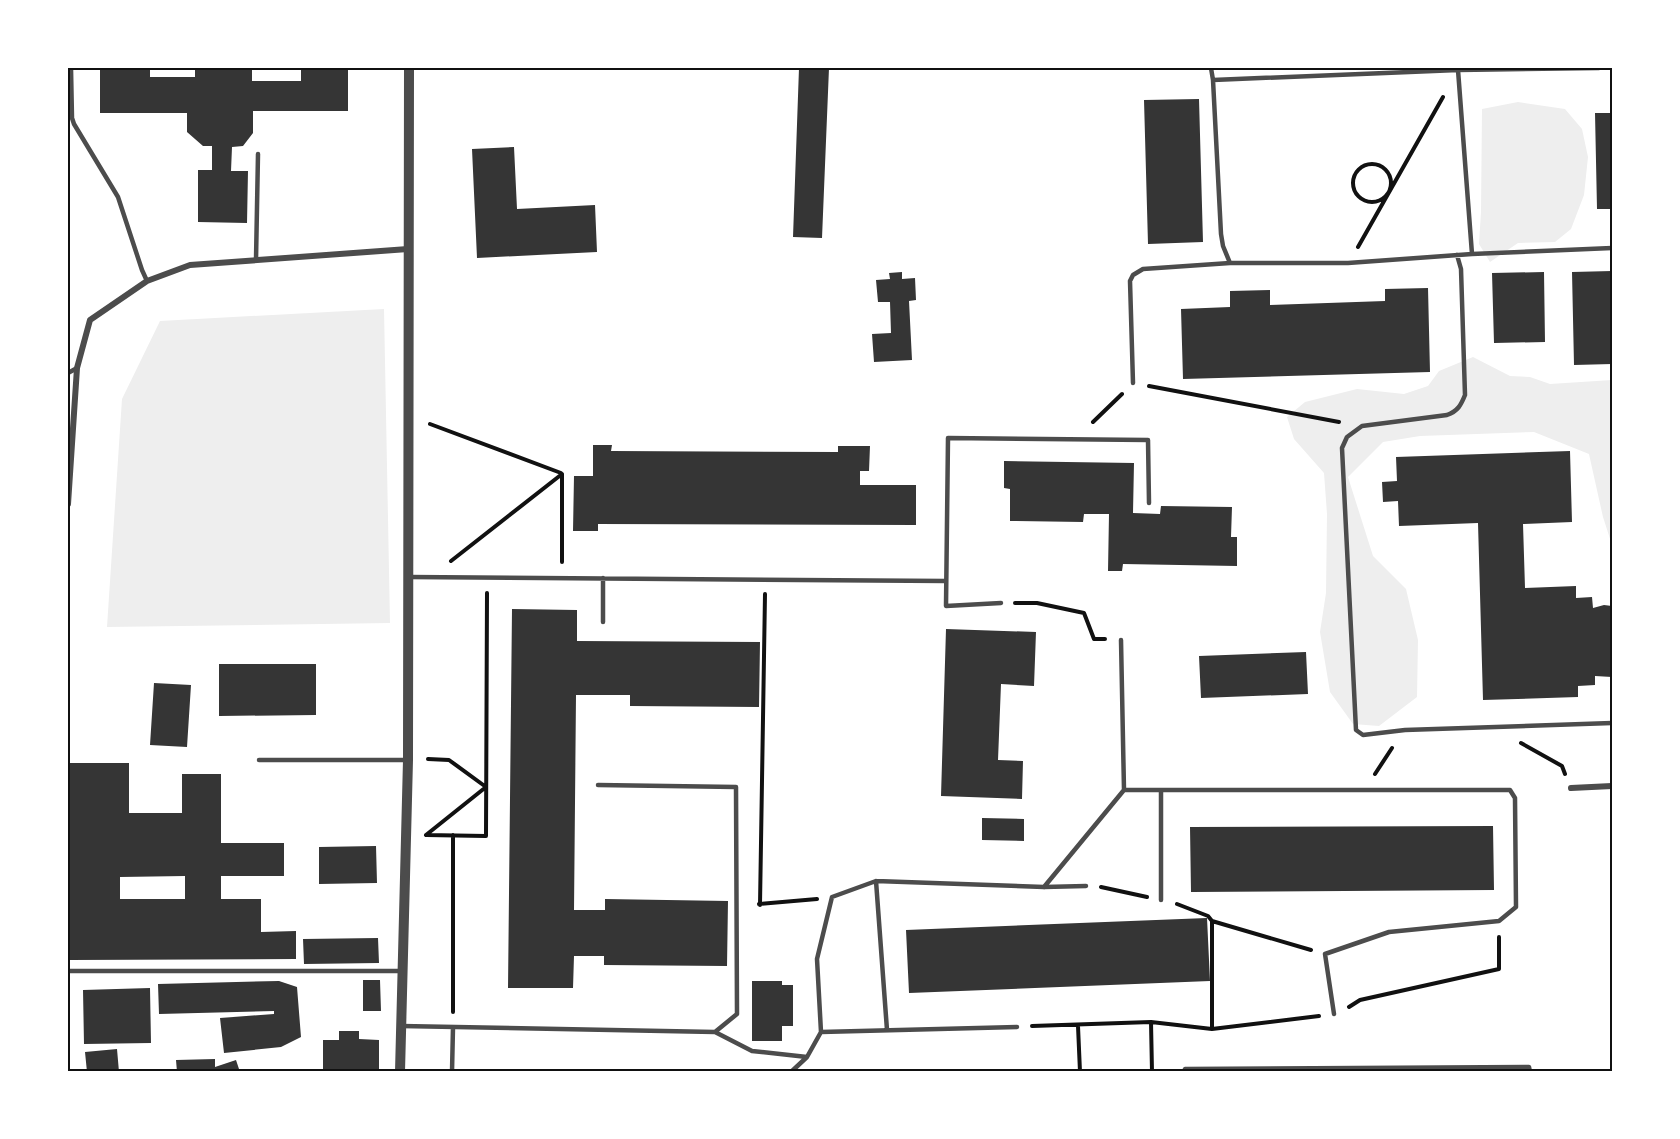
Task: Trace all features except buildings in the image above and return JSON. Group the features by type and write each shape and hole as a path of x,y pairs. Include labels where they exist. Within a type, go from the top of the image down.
{"street":[{"path":"400,1071 408,760 409,68"},
{"path":"68,504 77,368 90,320 147,281 190,265 408,249"},
{"path":"1571,788 1612,786"}],"lane":[{"path":"71,68 74,124 117,197 147,281"},
{"path":"1211,68 1221,234 1230,263"},
{"path":"1213,80 1458,69 1599,68"},
{"path":"1458,69 1472,254"},
{"path":"256,260 258,154"},
{"path":"1133,383 1130,281 1133,275 1143,269 1230,263 1348,263 1472,254 1612,248"},
{"path":"1457,255 1461,269 1465,383 1462,404 1456,412 1447,415 1362,426 1347,437 1342,448 1355,727 1363,735 1405,730 1612,723"},
{"path":"68,373 77,368"},
{"path":"1001,603 946,606 948,438 1148,440 1149,503"},
{"path":"409,576 946,581"},
{"path":"603,578 603,622"},
{"path":"1044,887 1124,790 1121,639"},
{"path":"259,760 408,760"},
{"path":"598,785 736,787 737,1014 715,1032"},
{"path":"1124,790 1161,792 1510,790 1515,798 1516,907 1499,921 1389,932 1325,954 1334,1014"},
{"path":"1161,792 1161,900"},
{"path":"876,881 887,1030"},
{"path":"791,1071 807,1057 821,1032 817,958 832,897 876,881 1044,887 1086,886"},
{"path":"68,971 402,971"},
{"path":"401,1026 715,1032 752,1051 807,1057"},
{"path":"452,1071 453,1027"},
{"path":"821,1032 1017,1027"},
{"path":"1185,1071 1185,1069 1529,1067 1530,1071"}],"path":[{"path":"1348,263 1458,69"},
{"path":"1370,164 1383,167 1391,178 1390,191 1381,201 1368,202 1357,195 1354,189 1355,175 1358,170 1370,164"},
{"path":"1075,439 1133,383 1362,426"},
{"path":"430,424 562,474"},
{"path":"430,577 562,474"},
{"path":"562,474 562,578"},
{"path":"486,787 426,835 486,836 487,577"},
{"path":"760,905 765,579"},
{"path":"1037,603 1084,613 1094,639 1121,639"},
{"path":"1494,727 1562,766 1571,788"},
{"path":"1362,791 1405,730"},
{"path":"427,759 449,760 486,787"},
{"path":"453,836 453,1027"},
{"path":"1100,886 1184,906 1208,916 1212,921 1325,954"},
{"path":"754,896 760,905"},
{"path":"760,905 832,897"},
{"path":"1212,921 1212,1029"},
{"path":"1017,1027 1151,1022 1212,1029 1334,1014 1360,1000 1499,969 1499,921"},
{"path":"1151,1022 1152,1071"},
{"path":"1078,1026 1080,1071"}],"shaded area":[{"path":"1518,102 1565,109 1582,129 1588,157 1584,195 1571,229 1555,242 1518,243 1490,262 1479,244 1482,109"},
{"path":"384,309 390,623 107,627 122,399 160,321"},
{"path":"1473,357 1510,376 1530,377 1550,384 1612,380 1612,545 1603,517 1589,454 1534,432 1420,436 1383,442 1348,477 1373,556 1406,589 1418,640 1417,697 1379,726 1353,724 1330,692 1320,632 1326,593 1327,514 1324,473 1294,439 1287,417 1305,402 1357,389 1404,394 1428,386 1439,371"}]}
